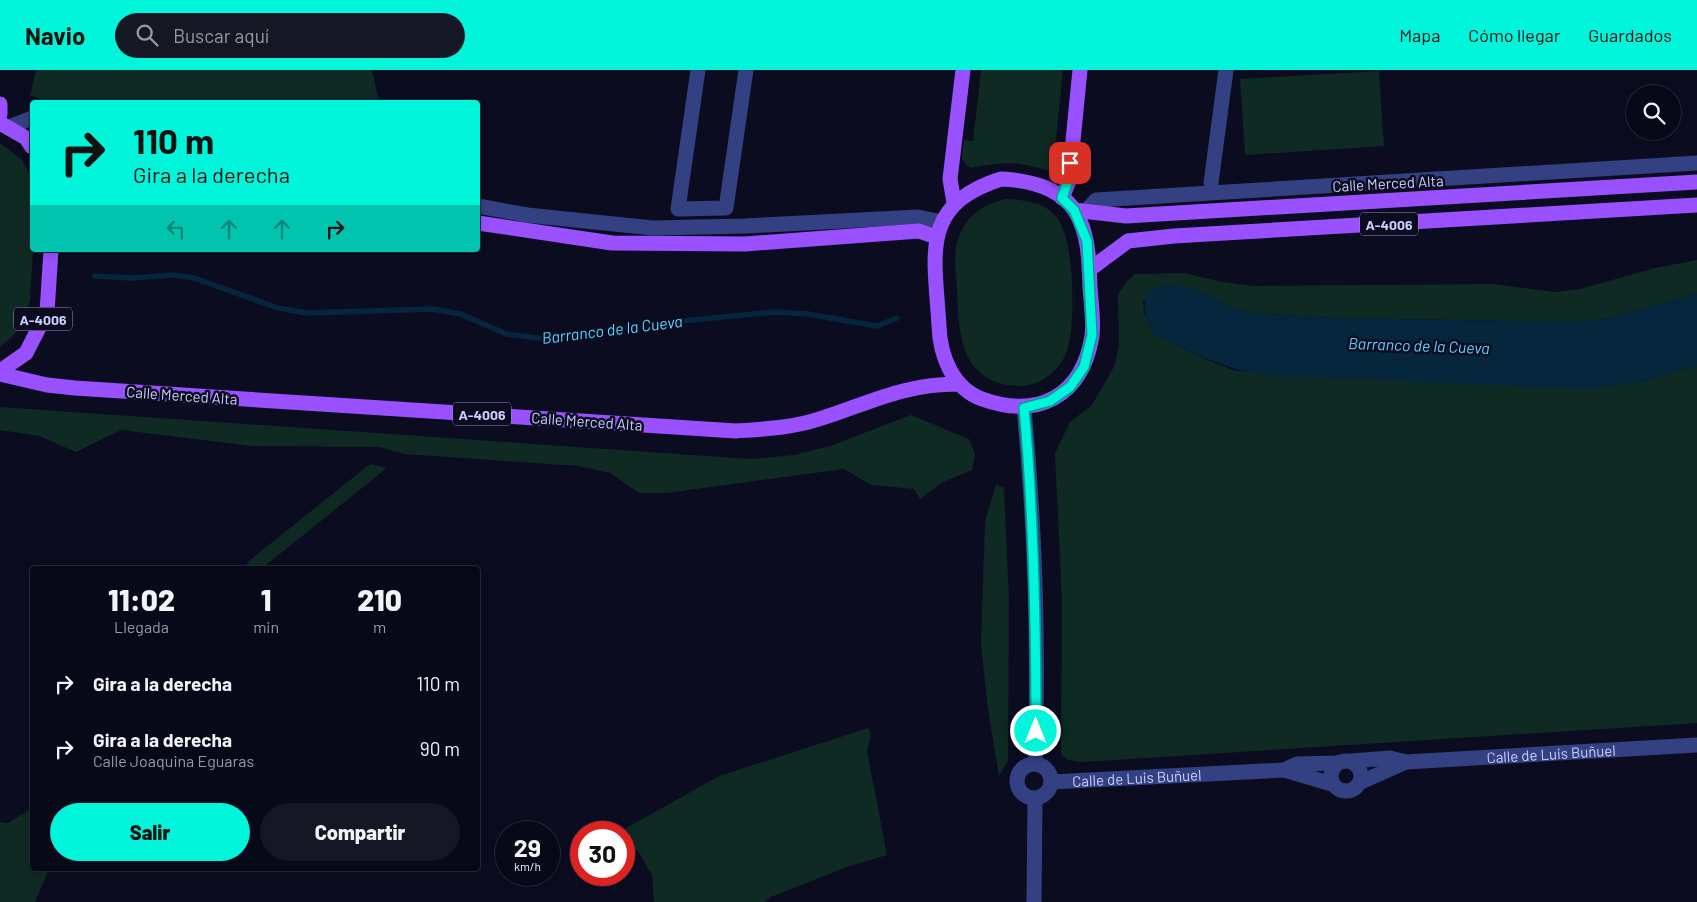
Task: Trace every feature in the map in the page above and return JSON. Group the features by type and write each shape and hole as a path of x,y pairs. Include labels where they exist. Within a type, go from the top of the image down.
{"main road":[{"path":"954,203 950,178 963,70"},
{"path":"1062,198 1068,181 1080,70"},
{"path":"0,104 0,114"},
{"path":"5,125 30,141"},
{"path":"1001,179 1024,180 1045,187 1062,198 1080,211 1087,241 1092,335 1084,367 1070,387 1050,401 1024,408 999,405 976,397 958,384 945,362 940,338 936,237 942,222 954,203 978,186 1001,179"},
{"name":"Calle Merced Alta","path":"1080,211 1126,216 1156,215 1697,182"},
{"name":"A-4006","path":"1089,270 1128,241 1697,205"},
{"path":"480,223 612,243 745,244 920,231 936,237"},
{"name":"A-4006","path":"0,373 26,353 47,312 51,252"},
{"name":"Calle Merced Alta","path":"0,373 47,385 75,388 736,431 781,428 818,420 910,388 958,384"}],"street":[{"path":"698,70 678,209 726,208 746,70"},
{"path":"1211,183 1226,70"},
{"path":"5,125 30,119"},
{"name":"Calle Merced Alta","path":"1080,211 1096,200 1697,163"},
{"path":"480,206 526,215 653,228 745,226 918,217 942,222"},
{"path":"1024,408 1030,475 1036,612 1036,764"},
{"name":"Calle de Luis Buñuel","path":"1284,770 1297,764 1390,758 1406,762 1697,745"},
{"path":"1344,762 1361,773 1359,783 1353,790 1344,791 1332,784 1331,770 1344,762"},
{"name":"Calle de Luis Buñuel","path":"1359,783 1406,762"},
{"path":"1036,764 1048,771 1051,782 1045,795 1034,799 1024,796 1017,787 1017,781 1020,770 1036,764"},
{"name":"Calle de Luis Buñuel","path":"1051,782 1284,770 1332,784"},
{"path":"1034,799 1034,902"}],"green space":[{"path":"36,70 372,70 379,100 48,100 30,96"},
{"path":"981,70 1063,70 1055,148 1062,149 1059,175 1025,165 1005,163 970,168 964,162 962,156 964,140 973,141"},
{"path":"1379,71 1384,146 1245,155 1240,79"},
{"path":"0,143 22,160 30,174 30,252 33,252 30,300 24,322 11,338 0,346"},
{"path":"1006,199 1038,204 1050,210 1062,226 1070,260 1072,322 1067,351 1061,363 1052,373 1035,383 1025,386 999,383 986,377 975,368 963,345 960,332 955,262 956,247 960,234 968,220 979,210"},
{"path":"1697,260 1697,294 1605,319 1577,322 1333,318 1251,313 1225,305 1195,289 1143,301 1144,312 1153,334 1236,371 1640,382 1697,365 1697,723 1082,762 1068,760 1061,755 1062,602 1055,453 1070,422 1092,405 1115,365 1119,344 1118,295 1126,282 1135,274 1185,273 1222,282 1255,286 1493,284 1555,292 1580,289 1655,268"},
{"path":"0,407 750,459 794,455 830,446 911,415 969,439 975,454 972,470 943,482 920,499 914,489 871,485 844,469 667,493 639,493 610,473 578,466 404,454 380,447 252,446 121,430 76,452 39,436 0,430"},
{"path":"370,464 387,468 265,566 245,566 250,560"},
{"path":"996,485 1004,488 1009,598 1008,761 999,776 988,710 981,645 985,521"},
{"path":"868,728 871,734 867,751 887,855 847,867 771,897 765,902 654,902 652,875 638,851 635,850 635,823 719,776"},
{"path":"30,809 30,871 48,871 35,902 0,902 0,822 8,823"}],"water":[{"path":"1166,285 1195,289 1225,305 1251,313 1333,318 1577,322 1605,319 1697,294 1697,365 1640,382 1588,389 1261,375 1219,363 1153,334 1146,313 1145,297 1147,292"}],"waterway":[{"name":"Barranco de la Cueva","path":"95,276 132,278 174,275 194,278 278,308 307,313 432,309 461,314 506,334 546,339 661,323 775,312 808,314 877,326 897,318"}],"route":[{"path":"1036,731 1036,612 1030,475 1024,408 1050,401 1070,387 1084,367 1092,335 1087,241 1074,210 1062,198 1068,181 1070,163"}]}
